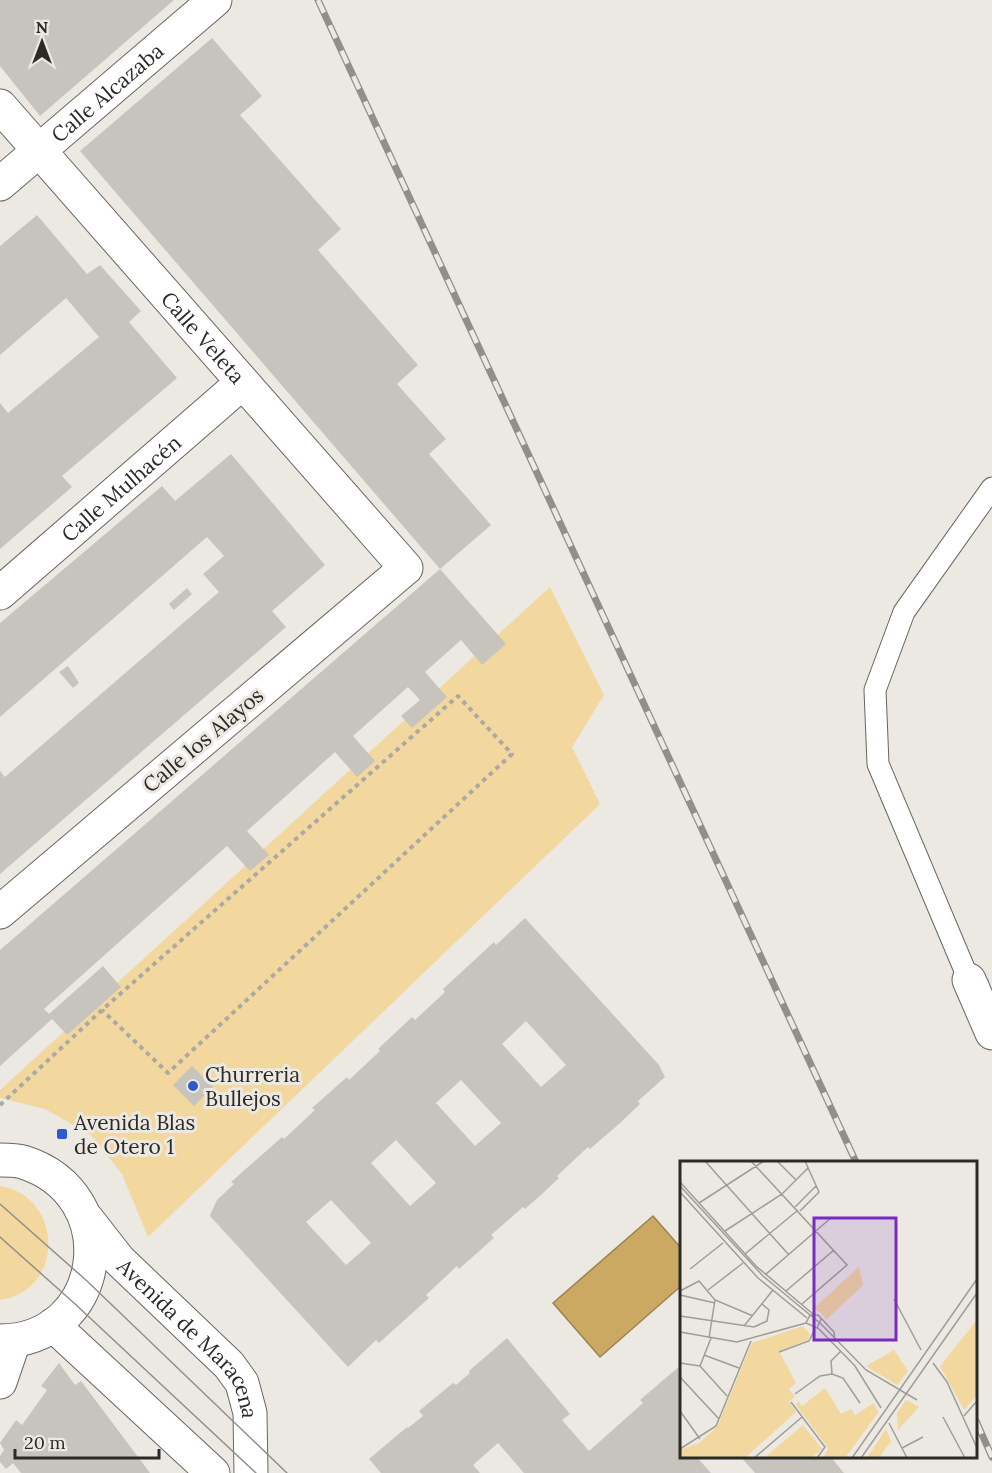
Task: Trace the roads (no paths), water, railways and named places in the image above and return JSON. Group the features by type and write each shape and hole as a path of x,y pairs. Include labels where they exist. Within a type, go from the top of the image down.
{"street":[{"name":"Calle Alcazaba","path":"0,184 215,0"},
{"name":"Calle Veleta","path":"0,106 406,568"},
{"name":"Calle Mulhacén","path":"0,593 242,383"},
{"name":"Calle los Alayos","path":"0,912 406,568"},
{"path":"980,987 992,1033"},
{"path":"0,1160 22,1161 54,1176 72,1193 87,1219 92,1253 87,1281 68,1311 53,1325 36,1335 7,1341 0,1382"},
{"name":"Avenida de Maracena","path":"87,1219 119,1260 229,1365 242,1383 250,1413 251,1473"},
{"path":"53,1325 213,1473"}],"lane":[{"path":"980,987 878,764 875,690 904,612 992,488"}],"tram line":[{"path":"0,1204 87,1281 287,1473"},
{"path":"0,1237 256,1473"}],"railway":[{"path":"318,0 856,1161"},
{"path":"977,1423 992,1457"}],"place":[{"name":"Churreria Bullejos","path":"193,1086"},
{"name":"Avenida Blas de Otero 1","path":"62,1134"}]}
